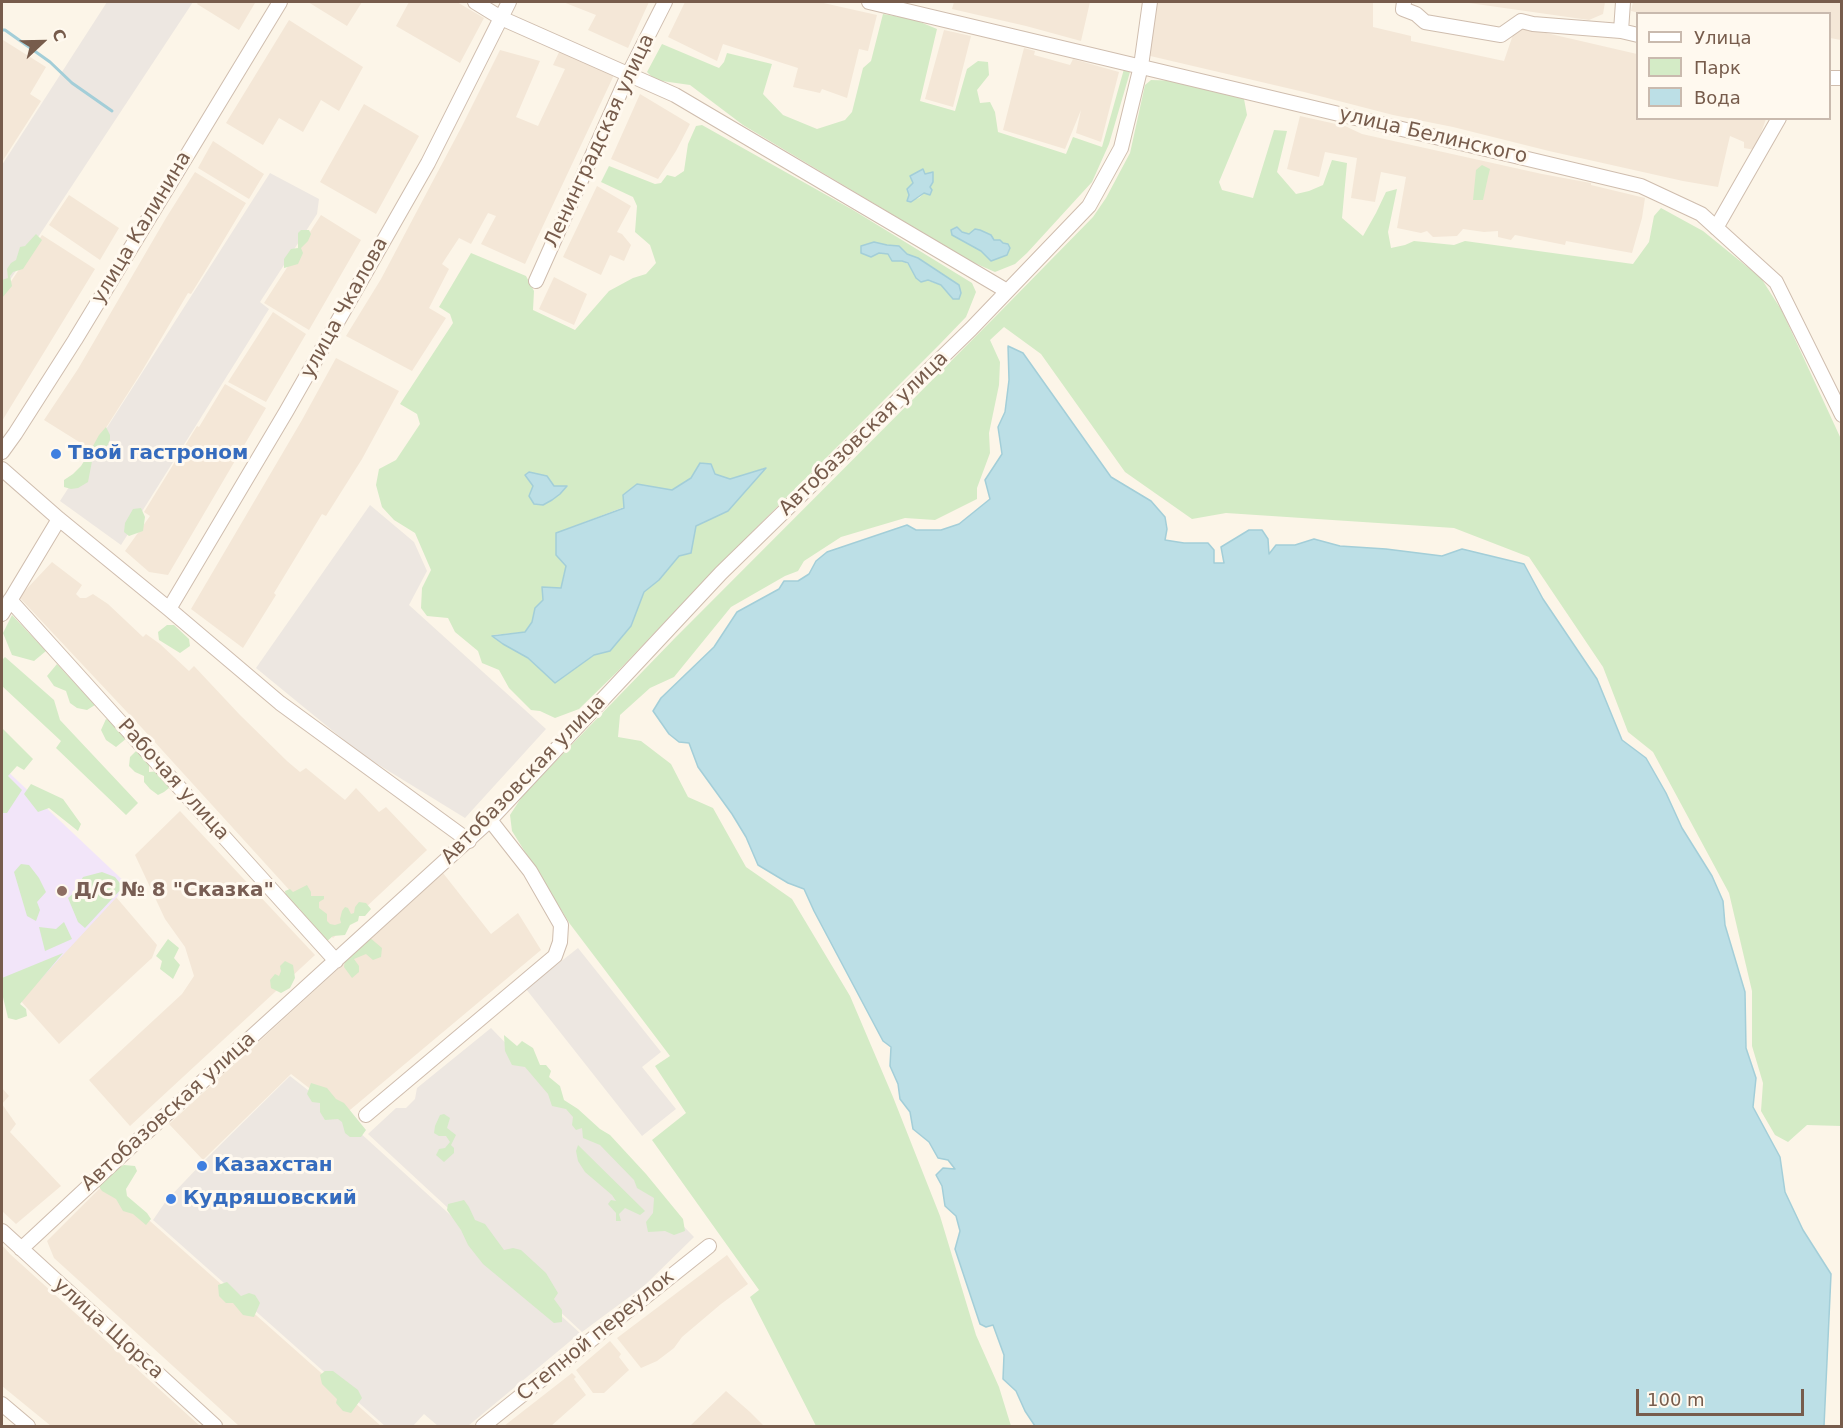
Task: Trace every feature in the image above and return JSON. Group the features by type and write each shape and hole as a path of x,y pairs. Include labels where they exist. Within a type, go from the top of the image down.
{"street":[{"name":"улица Калинина","path":"2,452 75,340 280,2"},
{"path":"475,2 501,18 675,95 1006,291 1089,206 1121,148 1141,66 1150,2"},
{"name":"улица Чкалова","path":"169,609 286,412 428,163 509,2"},
{"name":"Ленинградская улица","path":"536,281 629,73 665,2"},
{"name":"улица Белинского","path":"869,2 1641,186 1701,214 1776,282 1842,415"},
{"path":"1404,2 1402,9 1416,14 1425,22 1501,35 1521,21 1636,35"},
{"path":"1621,31 1623,2"},
{"path":"1716,228 1778,120"},
{"name":"Автобазовская улица","path":"21,1249 139,1138 469,841 721,573 971,329 1006,291"},
{"path":"2,469 280,703 469,841"},
{"path":"2,614 59,519"},
{"name":"Рабочая улица","path":"10,600 336,961"},
{"path":"366,1115 555,956 560,942 561,925 530,871 490,820"},
{"name":"улица Щорса","path":"2,1231 215,1426"},
{"name":"Степной переулок","path":"483,1426 709,1246"},
{"path":"2,1404 28,1426"}],"shaded area":[{"path":"107,2 193,2 2,292 2,165"},
{"path":"198,2 255,3 239,30 197,4"},
{"path":"308,2 362,2 347,26"},
{"path":"409,2 457,2 484,18 460,63 396,26"},
{"path":"563,2 649,2 628,48 588,30 596,15"},
{"path":"685,2 819,2 877,15 868,51 859,49 847,98 822,89 820,93 793,87 798,68 723,44 717,61 668,37"},
{"path":"954,2 1090,2 1081,41 952,9"},
{"path":"1158,2 1373,2 1373,27 1411,36 1411,41 1504,61 1516,26 1636,54 1636,120 1766,120 1755,150 1744,148 1744,142 1730,136 1718,187 1393,115 1146,55"},
{"path":"1462,2 1605,2 1603,14 1589,20"},
{"path":"1633,2 1841,2 1841,40 1831,38 1831,12 1631,11"},
{"path":"289,20 363,67 339,111 321,100 303,132 279,118 263,145 226,123"},
{"path":"944,30 971,36 953,107 925,99"},
{"path":"3,40 46,67 30,94 41,101 2,162 2,43"},
{"path":"1024,48 1035,51 1034,55 1070,65 1073,59 1119,72 1101,142 1076,133 1081,110 1065,149 1003,130"},
{"path":"500,50 540,61 516,117 538,126 565,69 553,65 560,50 614,75 525,264 481,244 496,216 488,213 471,244 459,238 442,264 449,269 429,308 446,318 412,371 346,336 381,279"},
{"path":"640,94 690,124 658,179 611,159"},
{"path":"364,104 419,136 376,214 320,182"},
{"path":"1300,116 1345,126 1362,134 1591,183 1591,185 1645,198 1632,253 1566,241 1565,245 1515,235 1511,240 1498,237 1498,231 1463,229 1457,236 1433,237 1427,231 1421,233 1397,228 1406,177 1381,172 1375,202 1351,198 1357,158 1325,152 1319,177 1287,169"},
{"path":"213,141 264,174 249,199 198,168"},
{"path":"195,172 246,203 92,450 44,420 78,369"},
{"path":"270,173 319,199 317,214 260,302 269,309 121,545 60,501"},
{"path":"597,186 631,206 617,232 622,234 631,245 624,261 610,255 601,275 563,257"},
{"path":"69,195 119,228 100,260 49,225"},
{"path":"321,215 361,240 309,330 264,303"},
{"path":"42,235 95,269 2,421 2,295"},
{"path":"554,277 587,294 574,325 539,309"},
{"path":"273,312 306,334 266,402 228,382"},
{"path":"336,358 399,391 362,459 326,516 322,514 243,648 191,609"},
{"path":"225,384 266,408 168,575 149,572 125,551 150,516 144,512"},
{"path":"370,505 414,542 427,571 409,605 546,729 465,818 361,754 256,668"},
{"path":"52,562 82,585 76,594 80,598 93,594 108,604 143,637 146,634 160,644 189,671 194,666 240,715 300,772 306,768 345,800 356,788 379,812 386,807 427,850 333,938 19,597"},
{"name":"Д/С № 8 \"Сказка\"","path":"2,766 128,885 12,1010 2,991"},
{"path":"180,811 315,955 130,1126 89,1080 182,994 194,976 185,947 165,919 135,855"},
{"path":"443,873 491,934 518,913 541,950 344,1115 291,1074 203,1160 169,1124"},
{"path":"116,897 157,945 152,958 59,1044 20,1000"},
{"path":"578,948 661,1052 642,1067 676,1109 642,1136 526,989"},
{"path":"491,1028 694,1237 644,1286 582,1332 368,1134 396,1108 406,1108 415,1099 417,1088"},
{"path":"290,1076 346,1120 580,1333 468,1426 438,1426 424,1414 413,1426 385,1426 153,1220 166,1201 203,1162"},
{"path":"2,1088 9,1096 2,1104"},
{"path":"2,1104 16,1124 10,1132 61,1186 16,1224 2,1211"},
{"path":"106,1182 381,1426 239,1426 54,1258 47,1241"},
{"path":"2,1245 200,1426 51,1426 2,1386"},
{"path":"727,1255 748,1284 682,1337 674,1348 657,1361 641,1368 617,1338"},
{"path":"610,1341 621,1354 619,1357 629,1370 604,1393 593,1393 576,1370"},
{"path":"572,1373 586,1395 551,1426 504,1426"},
{"path":"726,1391 750,1412 764,1426 690,1426"}],"green space":[{"path":"883,14 913,19 937,29 920,101 955,111 967,69 978,61 988,62 989,75 977,90 980,103 990,102 995,112 998,132 1066,154 1073,137 1102,147 1124,69 1130,72 1109,144 1092,182 1027,253 1015,264 995,272 970,261 743,125 690,85 655,80 647,72 662,44 719,68 727,53 772,64 763,94 783,115 817,129 845,120 852,112 863,68 871,61","holes":["922,169 930,187 919,198 907,201 913,183 910,176","962,232 994,240 1003,243 981,251 952,235"]},
{"path":"1151,80 1180,81 1244,99 1247,115 1219,182 1222,190 1253,198 1274,130 1287,131 1277,172 1296,194 1323,185 1332,160 1347,163 1342,218 1363,236 1386,192 1397,189 1388,232 1391,248 1414,241 1454,245 1465,241 1633,264 1649,242 1654,216 1661,208 1703,231 1761,278 1782,311 1841,439 1841,1126 1807,1125 1788,1142 1775,1135 1761,1111 1763,1083 1752,1046 1752,991 1729,893 1653,752 1628,732 1603,667 1529,557 1454,528 1226,513 1192,519 1125,472 1041,354 1004,327 990,340 1000,362 999,385 989,433 990,453 977,488 977,499 935,520 905,518 841,537 804,561 798,571 731,607 674,677 650,688 620,715 618,737 641,741 671,764 688,797 713,808 746,867 792,899 850,996 940,1216 976,1335 999,1387 1011,1426 816,1426 750,1297 759,1290 652,1140 686,1113 655,1066 670,1056 570,924 512,831 510,815 523,795 674,639 1093,217 1130,153 1145,85"},
{"path":"702,125 853,210 972,283 976,292 966,317 726,558 618,671 579,709 555,718 540,711 531,710 509,688 499,670 482,663 478,651 455,632 448,618 427,616 421,608 422,588 431,570 415,533 394,520 382,507 376,485 379,469 396,460 420,424 417,414 400,404 453,323 450,314 439,307 471,253 526,276 534,291 533,310 575,330 609,291 646,274 656,263 650,245 635,232 637,206 633,197 601,182 609,166 655,184 661,183 667,175 675,177 684,171 688,144 696,126","holes":["874,242 899,246 907,254 918,258 959,285 947,291 941,285 916,277 908,264 902,261 892,261 888,254 879,253","765,468 728,511 696,526 691,553 679,556 659,580 644,592 631,626 609,651 594,655 555,683 528,658 503,644 493,635 525,632 532,622 535,608 561,588 566,566 556,533 624,507 637,484 672,490 691,478 715,474 730,479","533,486 566,486 560,494 543,505 529,496"]},
{"path":"1482,165 1490,169 1483,200 1473,200 1476,170"},
{"path":"301,230 309,230 311,234 301,248 303,253 298,264 284,268 284,259 291,249 298,248 298,233"},
{"path":"36,234 42,240 23,269 13,272 10,276 12,286 2,298 2,280 8,278 7,269 16,260 20,247 25,246"},
{"path":"106,427 110,440 107,446 93,456 88,482 78,488 64,487 64,480 81,466 88,455 87,446 93,446"},
{"path":"141,508 145,517 143,531 129,536 124,532 125,523 133,509"},
{"path":"12,615 46,651 34,661 12,655 3,633"},
{"path":"167,625 174,625 189,639 190,646 180,653 159,640 158,632"},
{"path":"5,657 54,700 60,720 138,803 126,815 56,748 61,741 2,686 2,660"},
{"path":"57,664 95,705 87,710 77,708 70,703 66,691 54,686 47,676"},
{"path":"106,719 117,723 127,738 116,747 106,740 101,730"},
{"path":"2,728 33,759 24,770 17,766 8,776 22,790 7,813 2,813"},
{"path":"136,751 142,752 149,758 149,772 160,771 169,788 164,792 158,795 144,782 144,776 129,766 130,757"},
{"path":"31,784 63,799 81,824 78,831 49,808 38,812 24,794"},
{"path":"21,864 29,865 46,892 37,902 40,910 36,921 27,916 14,872"},
{"path":"102,872 115,877 123,887 85,928 78,922 68,898 75,892 83,877"},
{"path":"307,885 311,896 324,896 324,899 319,902 319,908 327,914 327,921 330,924 341,923 342,911 345,907 351,914 354,913 359,902 366,903 371,909 365,916 359,916 358,921 350,925 345,935 333,936 326,942 303,917 299,908 296,909 286,897 285,891 290,889 293,892"},
{"path":"64,922 72,939 45,951 39,927 56,929"},
{"path":"369,937 382,948 381,957 373,960 366,954 354,959 359,966 359,972 352,978 344,967 345,959"},
{"path":"168,939 179,948 174,958 180,965 173,979 160,969 162,961 156,956"},
{"path":"63,953 20,1004 26,1009 27,1016 16,1020 8,1018 2,993 2,978"},
{"path":"285,961 293,965 295,978 290,988 281,993 271,988 270,980 275,974 279,976 280,966"},
{"path":"504,1035 517,1046 522,1041 533,1048 540,1065 546,1065 551,1071 549,1077 560,1086 564,1100 610,1135 683,1219 685,1231 674,1235 665,1231 648,1232 646,1222 653,1213 654,1198 637,1188 634,1180 600,1145 583,1138 582,1128 576,1130 572,1125 573,1117 566,1109 552,1106 548,1094 525,1067 512,1065 505,1051"},
{"path":"311,1083 327,1088 336,1099 344,1103 366,1130 361,1137 350,1137 345,1133 342,1122 338,1119 325,1120 320,1112 320,1103 312,1102 307,1094"},
{"path":"444,1114 450,1118 447,1128 456,1135 451,1145 454,1153 444,1162 436,1155 439,1149 445,1148 450,1142 446,1136 434,1133 440,1115"},
{"path":"578,1145 645,1211 640,1215 625,1208 619,1214 621,1221 616,1221 616,1213 608,1204 611,1200 616,1201 585,1172 578,1161 576,1151"},
{"path":"124,1165 135,1166 137,1171 126,1189 127,1196 151,1219 146,1225 133,1214 123,1211 116,1199 102,1191 98,1185 110,1172"},
{"path":"464,1200 475,1220 485,1224 504,1250 513,1248 521,1250 546,1273 558,1293 554,1299 562,1310 562,1322 554,1323 483,1264 468,1245 447,1210 448,1204"},
{"path":"227,1282 241,1296 249,1293 255,1295 260,1303 254,1317 243,1315 233,1303 226,1303 219,1296 218,1285"},
{"path":"325,1371 333,1371 358,1390 362,1398 351,1413 343,1411 336,1403 337,1399 322,1384 320,1375"}],"water":[{"path":"923,169 925,174 933,172 930,195 924,193 911,202 907,201 909,195 907,189 913,183 910,176"},
{"path":"957,227 969,234 975,229 980,230 991,235 994,240 1008,244 1010,248 1007,255 991,261 981,251 952,235 951,230"},
{"path":"874,242 899,246 907,254 918,258 959,285 961,293 959,299 953,299 941,285 928,280 921,282 916,278 908,263 892,261 888,254 879,253 871,257 861,253 861,246"},
{"path":"1008,346 1023,353 1111,477 1151,501 1165,517 1167,529 1165,540 1208,543 1214,550 1214,563 1224,563 1221,547 1249,530 1262,530 1268,539 1269,554 1276,545 1295,545 1314,539 1340,546 1442,556 1462,549 1524,564 1543,599 1597,679 1622,740 1646,758 1682,828 1712,876 1723,901 1725,925 1745,992 1746,1048 1756,1078 1753,1107 1780,1157 1785,1192 1803,1230 1831,1274 1824,1426 1035,1426 1016,1391 1003,1379 1004,1355 993,1325 986,1327 980,1324 955,1249 960,1231 956,1216 945,1206 942,1186 936,1175 943,1168 955,1169 948,1160 938,1158 929,1142 913,1129 910,1112 900,1099 898,1084 890,1066 891,1047 883,1041 804,889 788,883 758,865 746,837 732,814 698,767 689,743 679,742 669,734 653,711 661,698 714,647 737,612 779,589 784,581 798,581 809,574 816,561 827,552 907,525 916,530 941,530 959,524 990,499 985,480 1002,454 998,427 1005,412 1009,380"},
{"path":"700,463 711,464 715,474 730,479 766,468 728,511 696,526 691,553 679,556 659,580 644,592 631,626 610,651 594,655 555,683 528,658 492,636 525,632 532,622 535,608 543,600 542,587 561,588 566,566 556,555 556,533 624,508 623,495 637,484 672,490 691,478"},
{"path":"529,472 547,476 554,486 567,486 560,494 543,505 534,504 529,496 533,486 525,475"}],"waterway":[{"path":"2,30 50,62 72,83 112,111"}],"place":[{"name":"Твой гастроном","path":"56,454"},
{"name":"Д/С № 8 \"Сказка\"","path":"62,891"},
{"name":"Казахстан","path":"202,1166"},
{"name":"Кудряшовский","path":"171,1199"}]}
